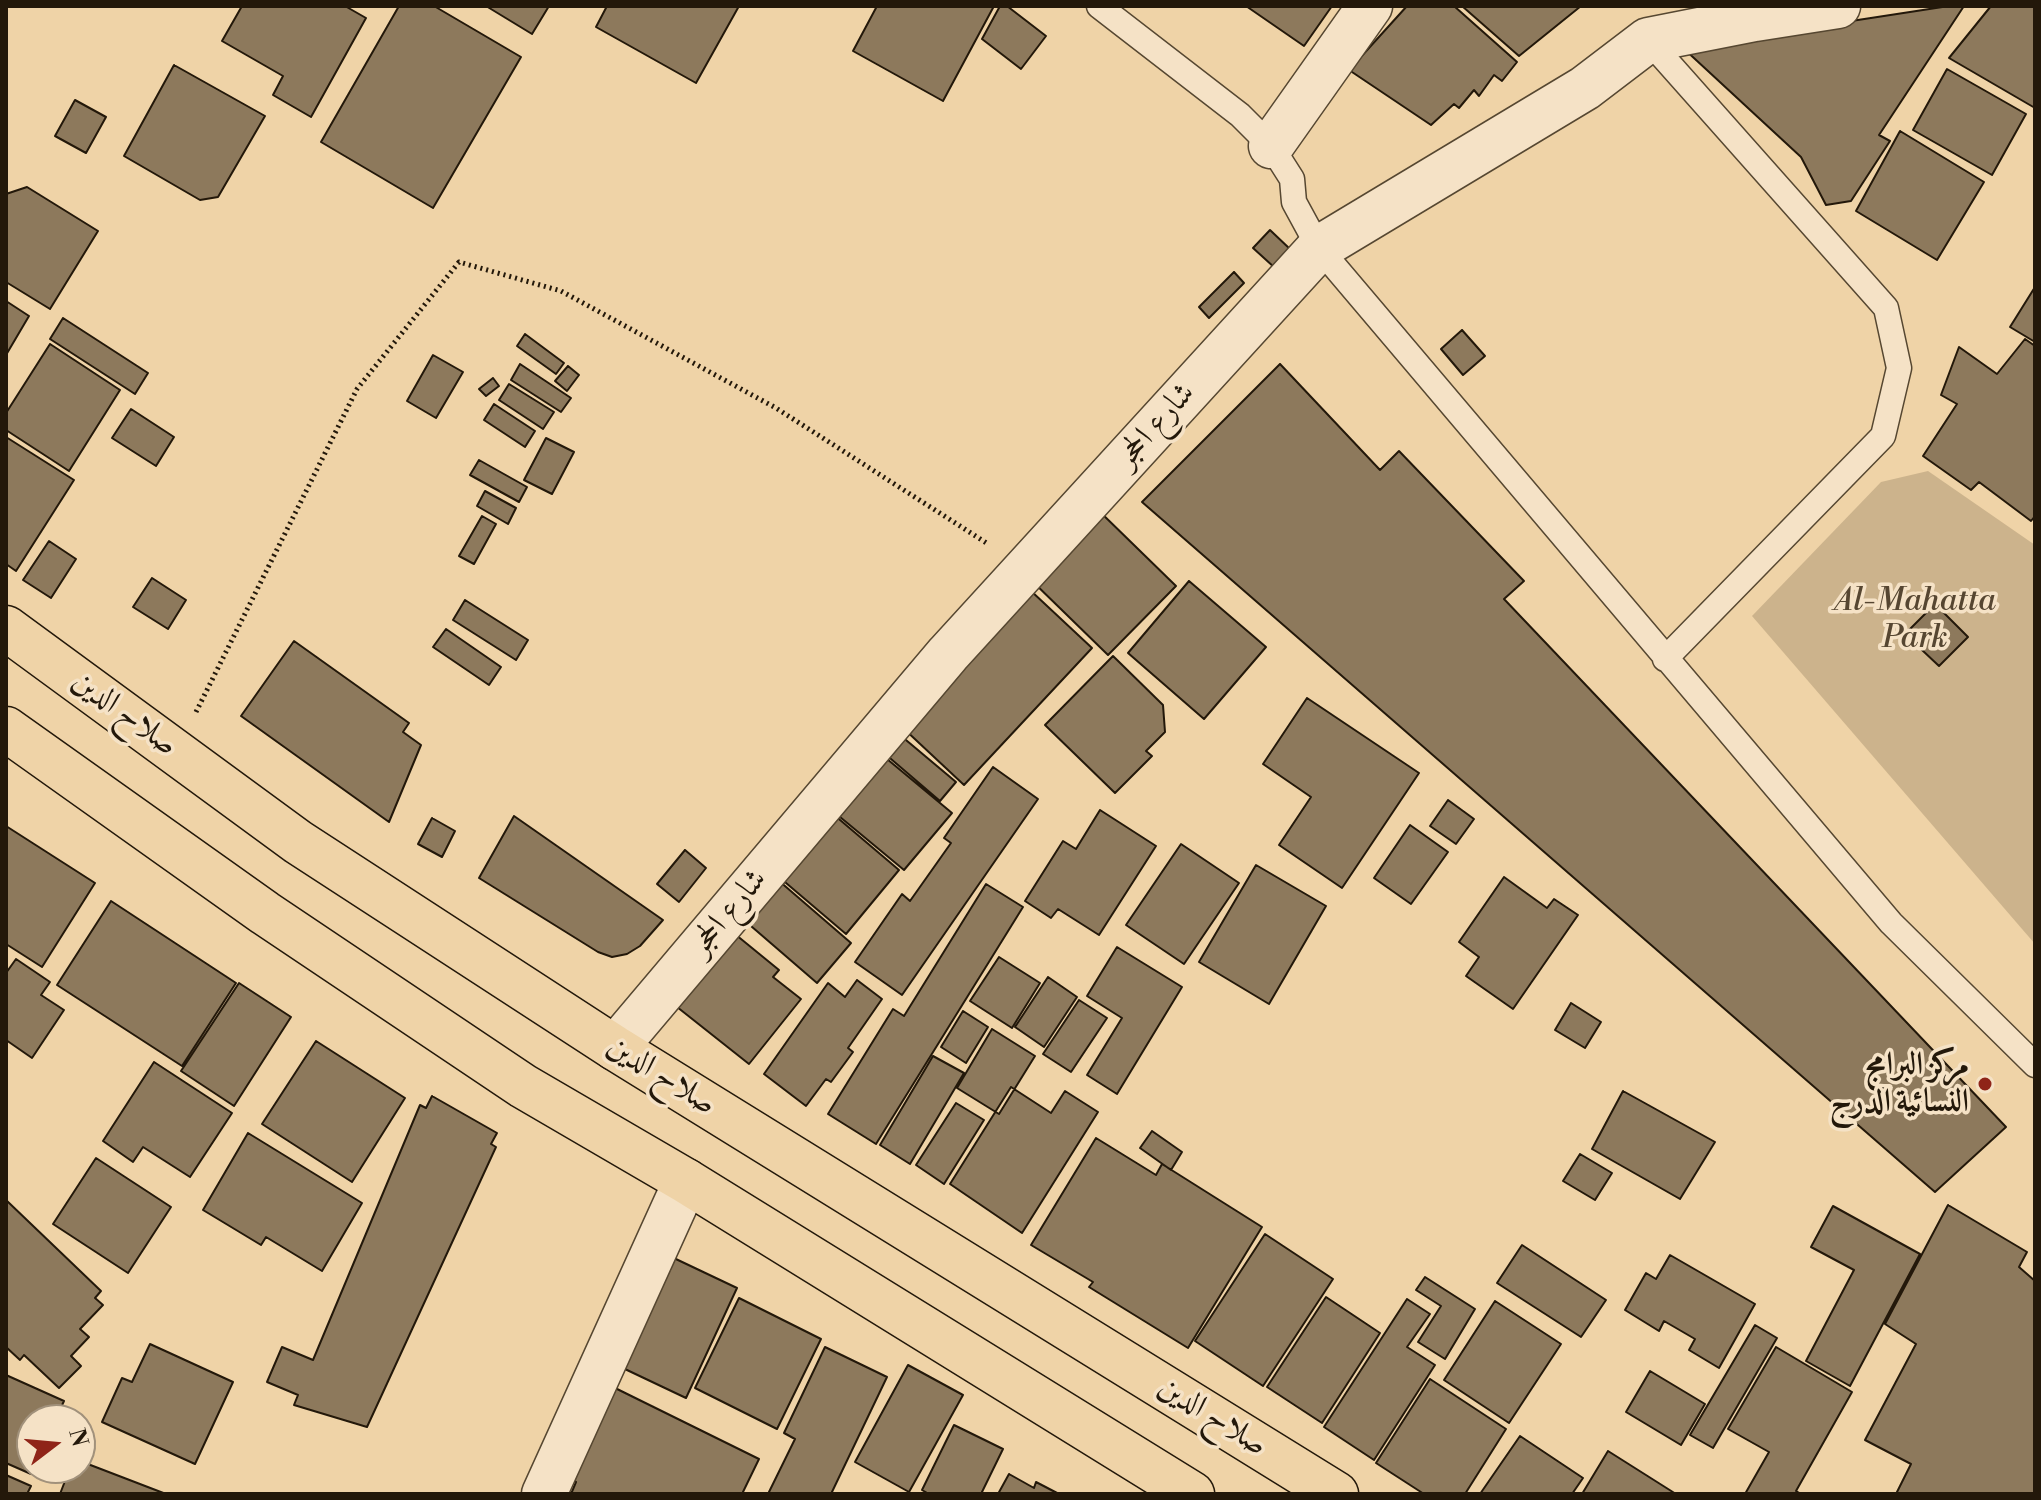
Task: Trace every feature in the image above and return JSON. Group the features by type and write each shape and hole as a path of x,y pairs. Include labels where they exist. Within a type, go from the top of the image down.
{"highway":[{"name":"صلاح الدين","path":"6,628 298,842 615,1048 1336,1494"},
{"path":"6,729 265,913 523,1086 686,1181 1192,1494"}],"street":[{"path":"1271,146 1370,6"},
{"name":"شارع الحجر","path":"615,1048 948,654 1319,248 1585,88 1648,40 1838,6"},
{"path":"544,1494 686,1181"}],"lane":[{"path":"1099,6 1240,115 1271,146 1292,179 1294,202 1319,248 1891,923 2035,1065"},
{"path":"1648,40 1886,308 1899,368 1883,436 1665,659"}],"path":[{"path":"176,752 357,389 459,262 561,291 776,408 1026,569"}],"green space":[{"name":"Al-Mahatta Park","path":"1928,471 2035,545 2035,944 1752,616 1881,482"}],"building":[{"path":"242,6 345,6 366,18 311,117 273,95 283,76 222,41"},
{"path":"399,6 434,6 521,57 433,208 321,142"},
{"path":"486,6 549,6 532,34"},
{"path":"607,6 739,6 696,83 596,27"},
{"path":"877,6 994,6 943,101 853,51"},
{"path":"1000,6 1007,6 1046,36 1021,69 982,39"},
{"path":"1246,6 1332,6 1304,46"},
{"path":"1407,6 1454,6 1517,62 1502,81 1494,75 1479,96 1474,90 1459,108 1454,104 1431,125 1349,70"},
{"path":"1462,6 1581,6 1519,56"},
{"path":"1964,6 1879,135 1890,141 1851,201 1826,205 1801,157 1682,47"},
{"path":"1991,6 2035,6 2035,108 1949,58"},
{"path":"174,65 265,116 218,197 200,200 124,156"},
{"path":"1947,69 2026,114 1992,175 1913,130"},
{"path":"75,100 106,117 86,153 55,136"},
{"path":"1900,131 1984,182 1937,260 1856,211"},
{"path":"27,187 98,231 50,309 6,282 6,194"},
{"path":"1270,230 1291,250 1275,268 1253,248"},
{"path":"1234,272 1244,283 1209,318 1199,307"},
{"path":"2035,287 2035,342 2010,327"},
{"path":"6,301 29,316 6,355"},
{"path":"63,318 148,373 135,394 50,339"},
{"path":"1462,330 1485,356 1463,375 1441,349"},
{"path":"525,334 564,363 556,374 517,346"},
{"path":"2025,339 2035,346 2035,516 2031,521 1979,482 1971,490 1923,456 1957,404 1941,395 1959,347 1997,374"},
{"path":"50,344 120,390 69,471 6,430 6,413"},
{"path":"433,355 463,372 436,418 407,401"},
{"path":"520,364 571,398 561,412 511,380"},
{"path":"1280,364 1380,470 1399,451 1524,581 1504,599 2006,1127 1935,1192 1142,502"},
{"path":"568,366 579,375 567,391 555,381"},
{"path":"493,378 499,386 486,396 479,389"},
{"path":"509,384 554,412 543,429 499,400"},
{"path":"494,404 535,431 525,447 484,420"},
{"path":"131,409 174,437 156,466 112,438"},
{"path":"6,437 74,480 16,571 6,564"},
{"path":"546,438 574,452 552,494 524,480"},
{"path":"479,460 527,487 519,502 470,475"},
{"path":"485,491 516,508 508,524 477,506"},
{"path":"1096,508 1176,586 1108,655 1028,577"},
{"path":"482,516 496,524 474,564 459,556"},
{"path":"49,541 76,559 51,598 23,580"},
{"path":"152,578 186,600 168,629 133,607"},
{"path":"1189,581 1266,647 1204,719 1128,653"},
{"path":"1030,590 1092,648 964,785 902,727"},
{"path":"465,600 528,640 516,660 453,620"},
{"path":"1935,604 1968,637 1939,666 1905,634"},
{"path":"446,629 501,667 489,685 433,647"},
{"path":"294,641 409,723 403,732 421,745 389,822 241,716"},
{"path":"1113,656 1163,705 1165,732 1146,751 1152,756 1115,793 1045,725"},
{"path":"1307,698 1419,773 1342,888 1279,845 1311,797 1263,764"},
{"path":"900,735 956,782 940,801 884,753"},
{"path":"881,754 952,813 904,870 834,812"},
{"path":"993,767 1038,799 902,995 855,962 902,894 910,901 951,843 944,838"},
{"path":"1448,800 1474,819 1456,844 1430,826"},
{"path":"1100,810 1156,846 1099,935 1058,909 1051,918 1025,901 1063,841 1076,849"},
{"path":"833,814 899,870 846,934 779,877"},
{"path":"514,816 663,920 640,946 627,954 612,957 598,952 479,878"},
{"path":"432,818 455,831 442,857 418,844"},
{"path":"1410,825 1448,852 1411,904 1374,878"},
{"path":"6,826 95,883 42,967 6,944"},
{"path":"1181,844 1239,883 1184,964 1126,925"},
{"path":"685,850 706,868 679,902 657,884"},
{"path":"1256,865 1326,906 1269,1004 1199,962"},
{"path":"1504,877 1547,908 1554,899 1578,915 1513,1009 1466,976 1479,957 1459,942"},
{"path":"778,880 851,943 817,983 744,920"},
{"path":"986,884 1023,907 876,1144 828,1114 893,1009 904,1016"},
{"path":"111,901 236,983 182,1066 57,985"},
{"path":"730,930 779,970 773,977 801,999 749,1064 672,1003"},
{"path":"1117,947 1182,987 1117,1094 1087,1075 1122,1018 1087,996"},
{"path":"999,957 1040,983 1012,1028 970,1001"},
{"path":"16,959 50,982 41,995 64,1010 32,1058 6,1040 6,973"},
{"path":"1048,977 1077,997 1044,1047 1015,1027"},
{"path":"857,980 882,999 848,1048 853,1052 831,1082 826,1079 806,1106 764,1074 828,983 845,997"},
{"path":"239,983 291,1017 234,1106 181,1071"},
{"path":"1079,1000 1107,1018 1071,1072 1043,1054"},
{"path":"1571,1003 1601,1022 1585,1048 1555,1030"},
{"path":"963,1011 988,1027 966,1063 941,1047"},
{"path":"992,1029 1035,1056 999,1114 957,1088"},
{"path":"316,1041 405,1098 352,1182 262,1124"},
{"path":"933,1056 964,1073 910,1164 880,1145"},
{"path":"154,1062 232,1113 190,1177 143,1147 133,1162 103,1141"},
{"path":"1011,1087 1051,1113 1065,1091 1098,1112 1022,1233 950,1184"},
{"path":"1623,1091 1715,1142 1680,1199 1592,1149"},
{"path":"432,1096 497,1133 491,1144 496,1147 367,1427 294,1405 298,1395 267,1382 282,1347 313,1360 420,1105 426,1108"},
{"path":"956,1103 984,1120 944,1184 916,1165"},
{"path":"1152,1131 1182,1152 1171,1170 1140,1148"},
{"path":"248,1133 362,1203 322,1271 266,1237 261,1245 203,1210"},
{"path":"1096,1138 1156,1175 1162,1164 1262,1227 1188,1348 1089,1287 1093,1282 1031,1245"},
{"path":"1580,1154 1612,1173 1595,1200 1563,1181"},
{"path":"96,1158 171,1207 128,1273 53,1224"},
{"path":"6,1200 101,1291 95,1298 103,1305 80,1329 89,1337 71,1356 81,1366 59,1388 24,1355 20,1360 6,1347"},
{"path":"1948,1205 2027,1252 2019,1267 2035,1281 2035,1494 1896,1494 1911,1464 1865,1440 1916,1344 1885,1324"},
{"path":"1833,1206 1920,1254 1850,1386 1806,1361 1854,1270 1811,1247"},
{"path":"1265,1234 1333,1279 1263,1386 1195,1341"},
{"path":"1522,1245 1606,1300 1581,1337 1497,1283"},
{"path":"659,1251 737,1288 686,1398 608,1361"},
{"path":"1670,1255 1755,1304 1719,1368 1689,1350 1695,1339 1664,1321 1659,1331 1625,1310 1646,1273 1656,1279"},
{"path":"1425,1277 1475,1309 1445,1359 1418,1342 1441,1306 1416,1290"},
{"path":"1326,1297 1380,1333 1322,1423 1267,1387"},
{"path":"739,1298 821,1339 777,1429 695,1388"},
{"path":"1407,1299 1430,1314 1407,1347 1435,1365 1374,1460 1324,1427"},
{"path":"1495,1301 1561,1344 1509,1423 1444,1380"},
{"path":"1755,1325 1777,1338 1713,1448 1690,1435"},
{"path":"150,1344 233,1382 195,1464 102,1422 122,1378 132,1382"},
{"path":"825,1347 887,1377 831,1494 768,1494 795,1439 784,1433"},
{"path":"1776,1347 1852,1392 1796,1491 1801,1494 1745,1494 1769,1452 1728,1429"},
{"path":"908,1365 963,1395 909,1492 855,1462"},
{"path":"1650,1371 1705,1404 1681,1445 1626,1412"},
{"path":"6,1375 64,1401 63,1404 16,1404 16,1467 6,1463"},
{"path":"1430,1379 1506,1429 1465,1494 1424,1494 1376,1463"},
{"path":"611,1386 759,1459 742,1494 571,1494 576,1482 566,1477"},
{"path":"954,1425 1003,1449 981,1494 929,1494 922,1490"},
{"path":"1520,1436 1583,1478 1572,1494 1480,1494"},
{"path":"1608,1451 1676,1494 1582,1494"},
{"path":"96,1467 166,1494 60,1494 64,1484 96,1484"},
{"path":"1009,1474 1034,1488 1036,1482 1059,1494 998,1494"},
{"path":"6,1475 16,1479 16,1484 31,1486 27,1494 6,1494"}],"place":[{"name":"مركز البرامج النسائية الدرج","path":"1985,1084"}]}
